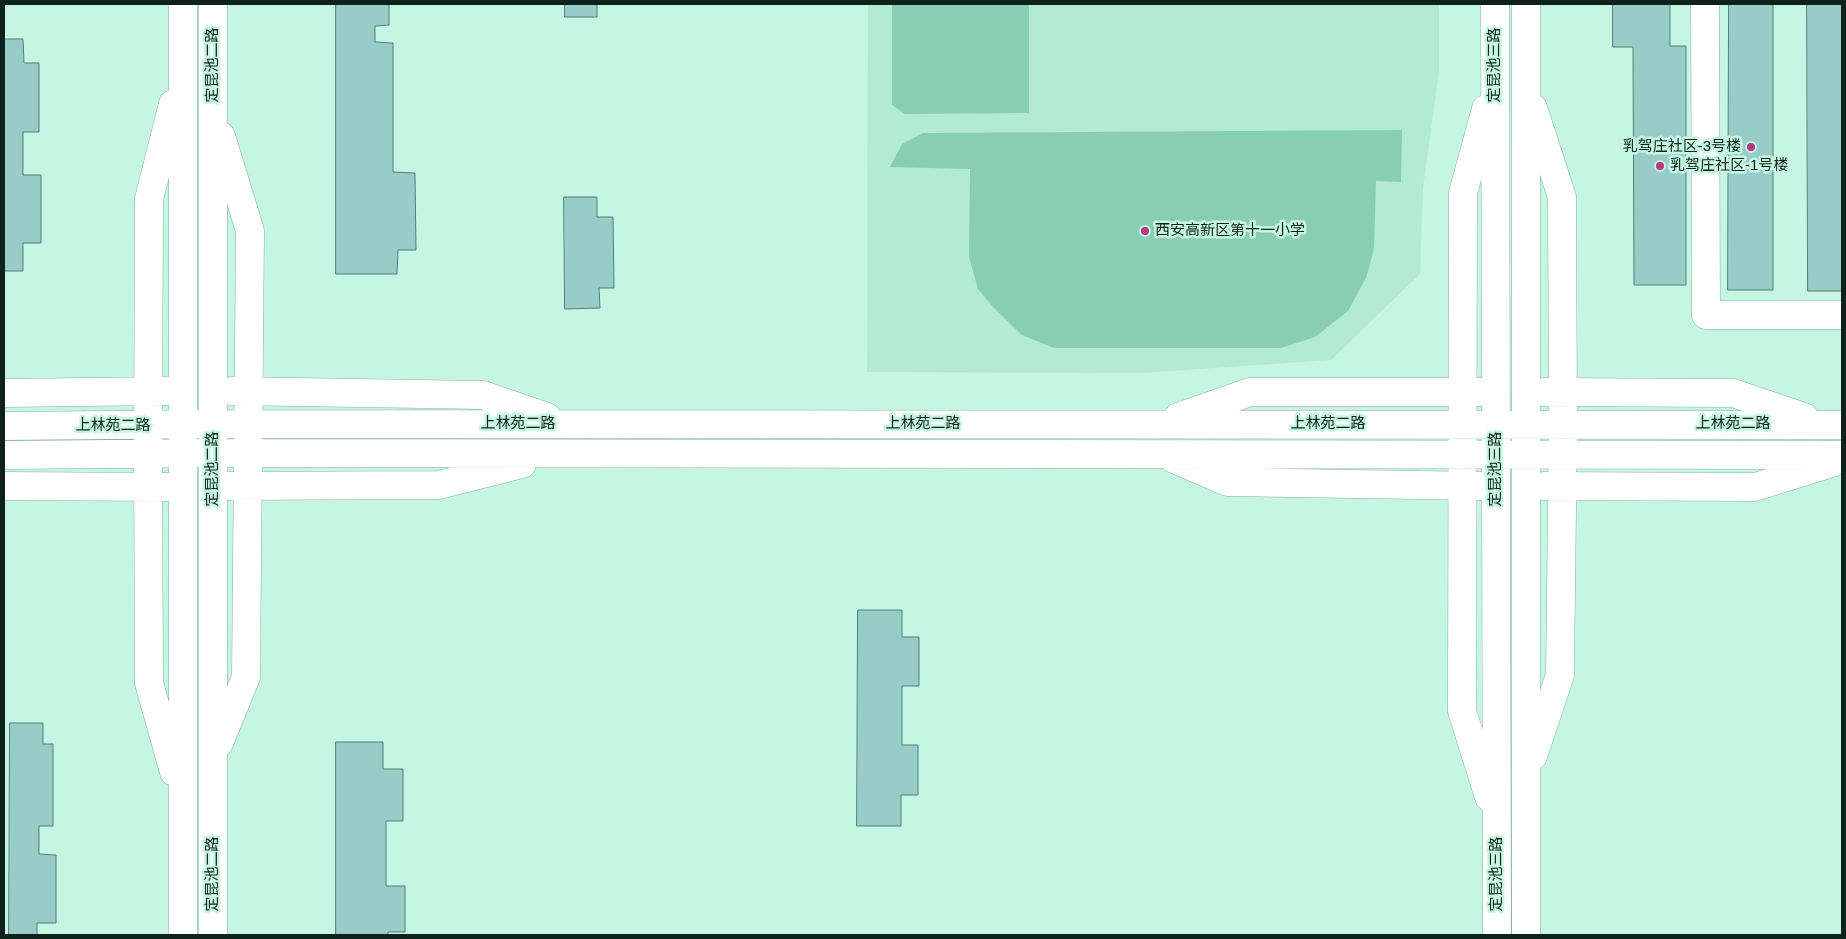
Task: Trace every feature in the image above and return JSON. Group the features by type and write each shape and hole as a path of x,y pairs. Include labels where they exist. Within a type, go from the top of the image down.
{"street":[{"name":"定昆池二路","path":"183,4 184,935"},
{"name":"定昆池二路","path":"213,4 213,935"},
{"name":"定昆池三路","path":"1495,4 1497,935"},
{"name":"定昆池三路","path":"1526,4 1526,935"},
{"path":"1704,4 1706,316 1842,315"},
{"path":"183,64 149,199 148,426 149,683 183,804"},
{"path":"1495,74 1463,193 1462,711 1497,822"},
{"path":"1526,86 1562,197 1563,392 1560,675 1526,776"},
{"path":"213,108 250,230 246,677 213,756"},
{"path":"4,392 250,390 483,395 568,424"},
{"path":"1156,424 1250,392 1563,392 1733,393 1835,425"},
{"name":"上林苑二路","path":"4,426 183,426 213,424 1835,425"},
{"name":"上林苑二路","path":"4,455 249,453 1842,455"},
{"path":"4,486 439,485 561,454"},
{"path":"1163,455 1227,482 1497,486 1755,486 1842,460"}],"shaded area":[{"name":"西安高新区第十一小学","path":"868,4 1439,4 1439,71 1423,188 1420,274 1331,360 1141,373 867,372"},
{"path":"892,4 1029,4 1029,113 905,114 892,105"},
{"path":"1402,130 1401,182 1376,181 1374,249 1366,278 1348,311 1315,337 1281,348 1054,348 1022,335 994,308 978,289 969,257 970,169 890,167 902,144 923,133"}],"building":[{"path":"336,4 389,4 389,25 375,26 375,42 393,43 393,172 415,173 416,250 398,250 397,274 336,274"},
{"path":"565,4 597,4 597,17 565,17"},
{"name":"乳驾庄社区-1号楼","path":"1613,4 1670,4 1670,46 1686,46 1686,285 1634,285 1633,47 1613,47"},
{"name":"乳驾庄社区-3号楼","path":"1729,4 1773,4 1773,290 1728,290"},
{"path":"1807,4 1842,4 1842,291 1808,291"},
{"path":"4,39 23,39 24,63 39,63 39,132 23,132 23,175 41,175 41,243 23,243 23,271 4,271"},
{"path":"564,197 597,197 597,217 613,217 614,288 599,288 600,308 565,309"},
{"path":"858,610 902,610 902,637 919,637 919,686 902,686 902,745 918,745 918,795 901,795 901,826 857,826"},
{"path":"10,723 43,723 43,744 53,744 53,826 39,826 39,854 56,855 56,923 37,923 37,935 9,935"},
{"path":"336,742 383,742 383,769 403,769 403,821 386,821 386,886 405,886 405,932 388,932 388,935 336,935"}],"place":[{"name":"乳驾庄社区-3号楼","path":"1751,147"},
{"name":"乳驾庄社区-1号楼","path":"1660,166"},
{"name":"西安高新区第十一小学","path":"1145,231"}]}
